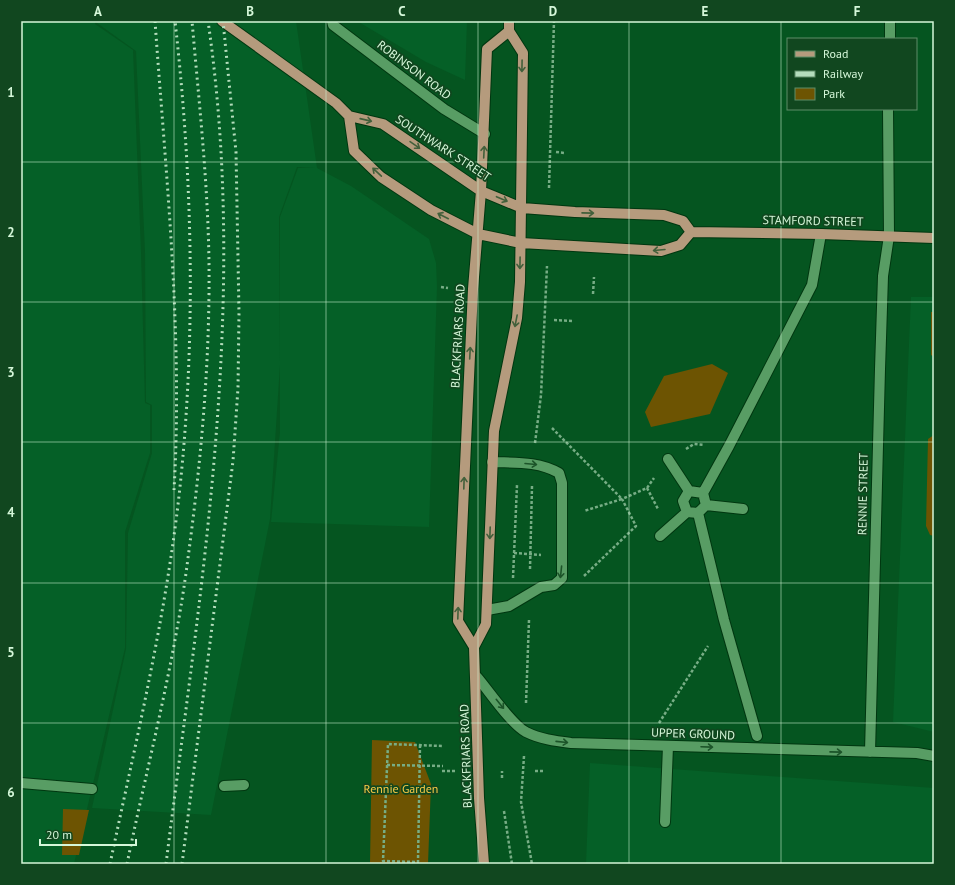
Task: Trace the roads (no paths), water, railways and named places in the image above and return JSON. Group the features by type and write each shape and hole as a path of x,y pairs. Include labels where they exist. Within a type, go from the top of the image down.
{"main road":[{"path":"222,21 330,98 349,116 354,150 381,176 431,210 478,234 521,243 661,251 680,244 692,232 683,221 664,215 549,211 522,208"},
{"name":"BLACKFRIARS ROAD","path":"474,647 486,624 494,431 517,318 522,208 523,53 509,26 487,49 485,134 473,289 458,621 474,647 477,677 479,798 484,864"},
{"name":"SOUTHWARK STREET","path":"349,116 383,124 481,190 522,208"},
{"name":"STAMFORD STREET","path":"692,232 934,238"}],"street":[{"name":"ROBINSON ROAD","path":"332,21 333,25 444,109 485,134"},
{"path":"890,21 890,38"},
{"name":"RENNIE STREET","path":"870,752 883,276 889,236 888,110"},
{"path":"706,505 702,493 729,446 812,285 821,234"},
{"path":"668,459 689,491 702,493"},
{"path":"487,610 509,606 541,587 554,585 562,578 562,490 559,473 549,467 534,463 492,462"},
{"path":"689,491 684,501 692,513 757,736"},
{"path":"660,536 706,505 743,509"},
{"name":"UPPER GROUND","path":"477,677 511,718 525,731 547,740 668,746 870,752 934,756"},
{"path":"665,822 668,746"},
{"path":"21,783 92,788"},
{"path":"224,786 244,785"}],"railway":[{"path":"155,21 175,314 176,431 174,490"},
{"path":"110,864 160,623 175,526 186,420 189,363 190,249 185,135 175,21"},
{"path":"127,864 169,673 183,597 197,485 204,411 208,338 209,264 203,142 192,21"},
{"path":"166,864 205,548 216,443 222,338 224,233 219,127 208,21"},
{"path":"182,864 233,461 238,388 239,313 236,152 223,21"}],"park label":[{"name":"Rennie Garden","path":"401,789"}]}
